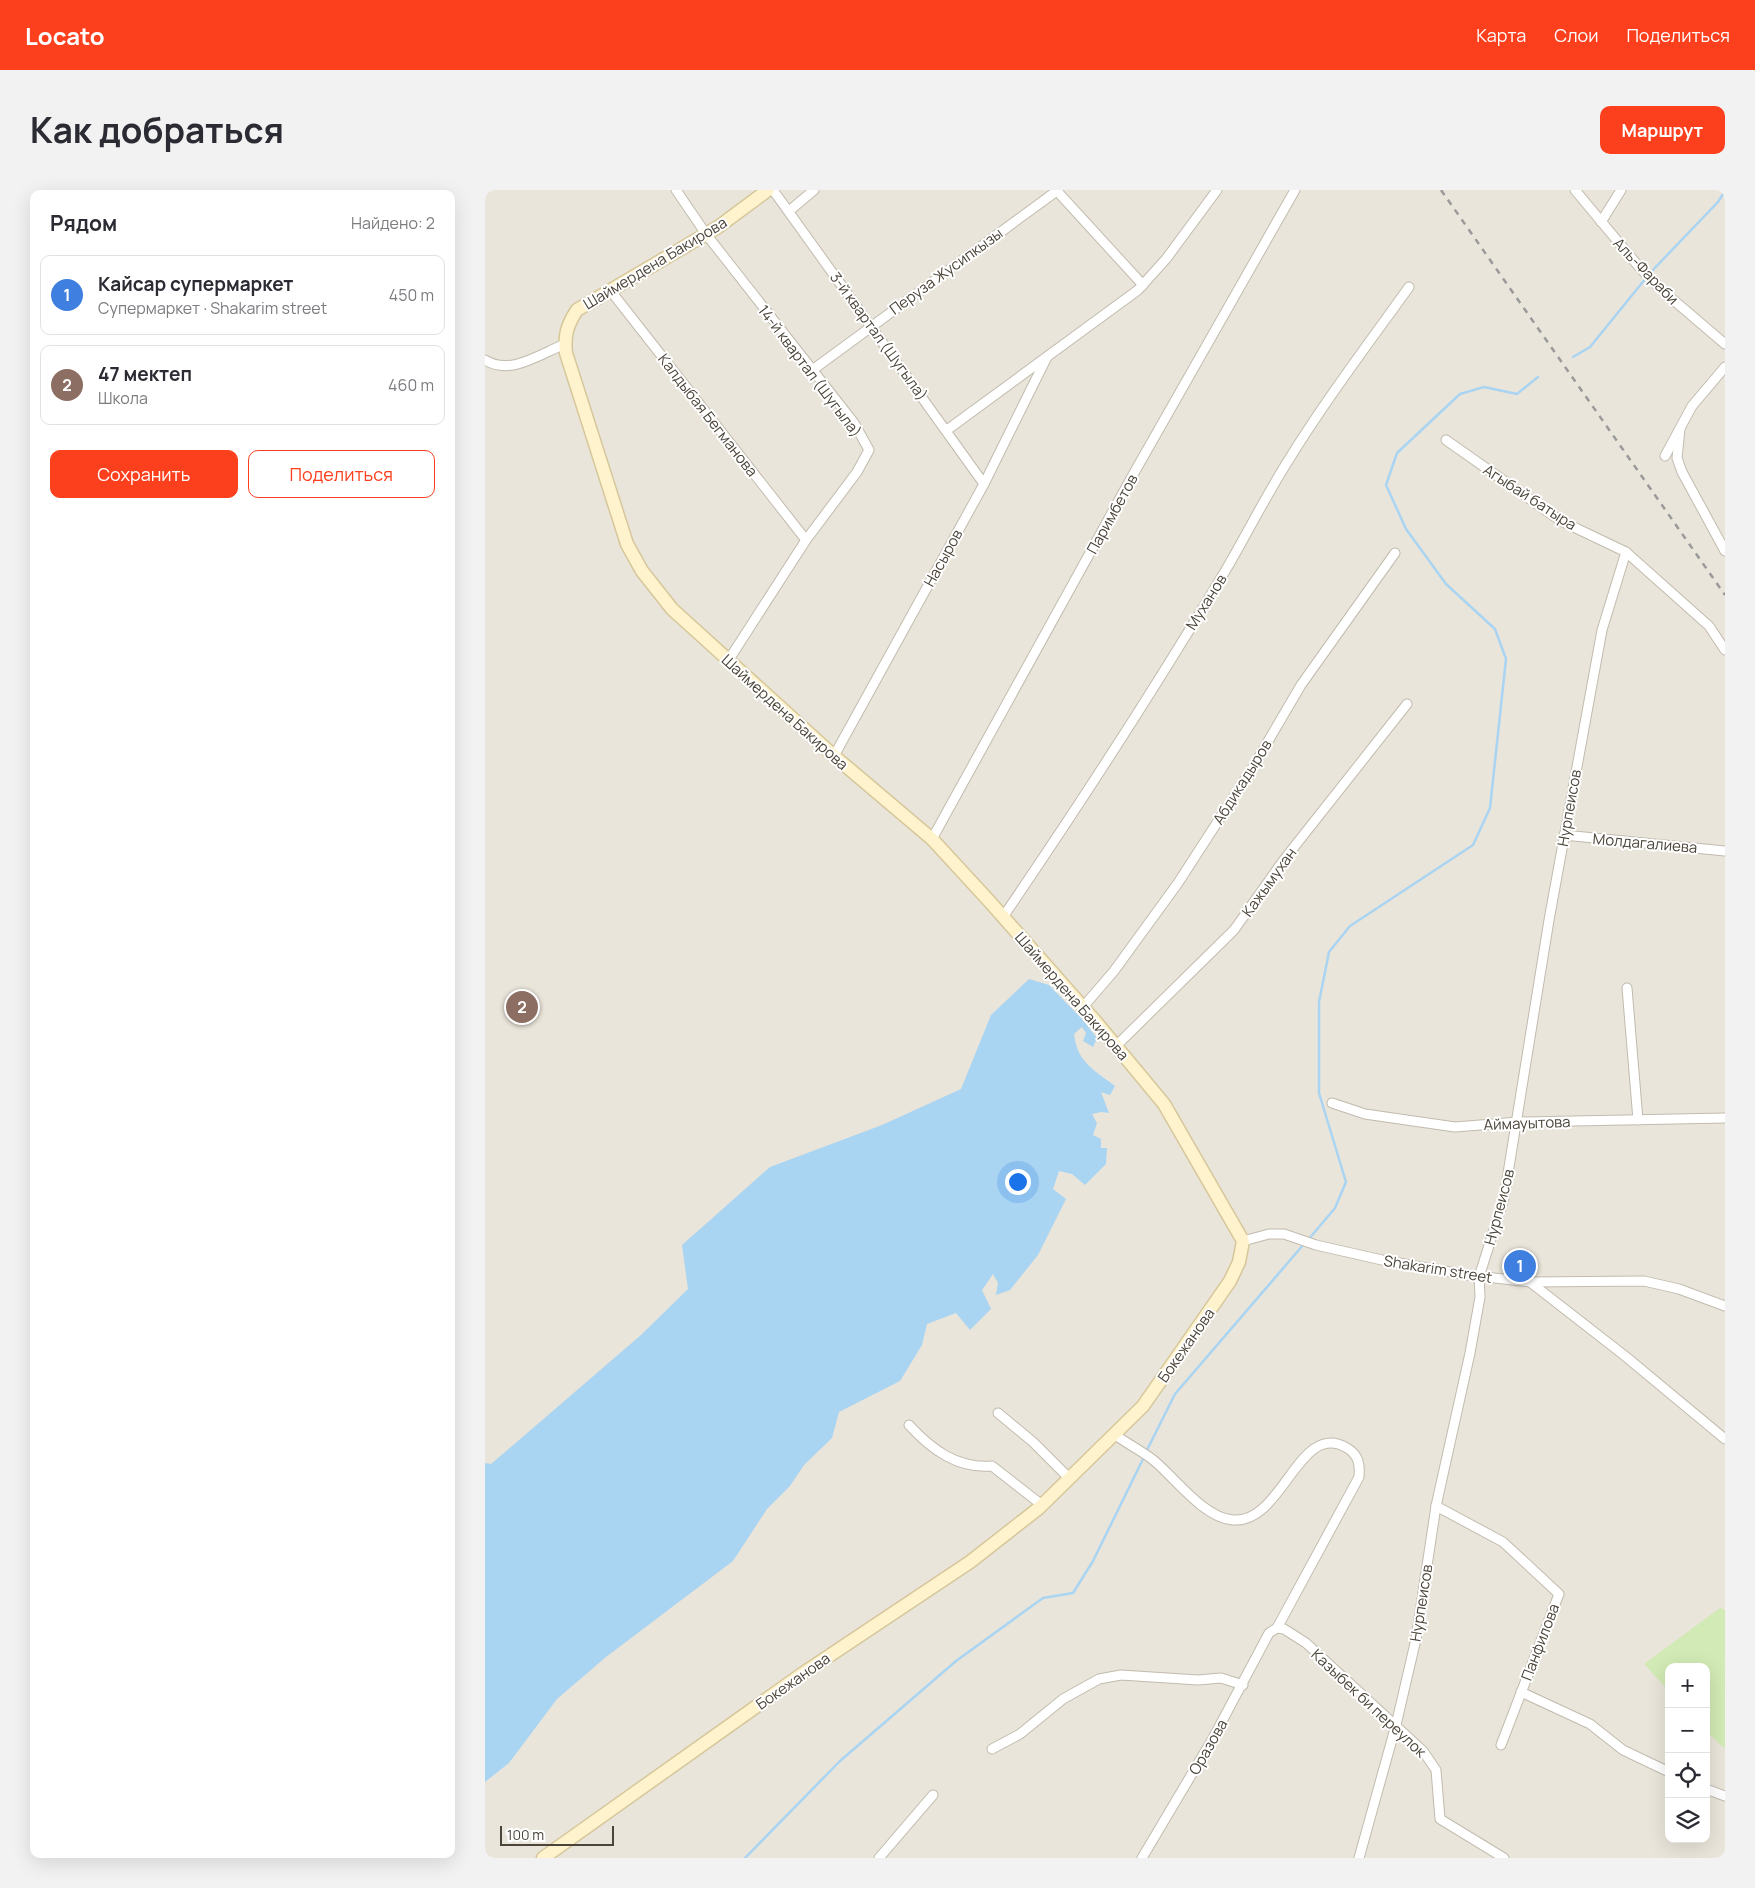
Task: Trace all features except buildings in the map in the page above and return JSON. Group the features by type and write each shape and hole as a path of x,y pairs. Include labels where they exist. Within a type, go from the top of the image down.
{"street":[{"name":"14-й квартал (Шугыла)","path":"676,190 706,234 811,371 854,423 869,450 857,472 806,540 727,660"},
{"name":"Шаймердена Бакирова","path":"768,190 706,234 577,310 569,322 564,337 575,385 627,544 642,571 671,609 834,756 932,839 1083,1007 1164,1104 1243,1241"},
{"name":"3-й квартал (Шугыла)","path":"773,190 984,484"},
{"path":"789,212 814,190"},
{"path":"1057,190 1143,285"},
{"name":"Перуза Жусипкызы","path":"811,371 1057,190"},
{"path":"947,430 1143,285 1166,259 1217,190"},
{"name":"Паримбетов","path":"932,839 1129,482 1295,190"},
{"name":"Аль-Фараби","path":"1575,190 1640,268 1664,292 1725,344"},
{"path":"1601,222 1621,190"},
{"name":"Муханов","path":"1003,917 1073,816 1149,696 1225,572 1288,461 1333,392 1409,287"},
{"name":"Калдыбая Бегманова","path":"611,290 806,540"},
{"path":"485,360 495,366 509,368 565,344"},
{"name":"Насыров","path":"834,756 984,484 1047,357"},
{"path":"1665,456 1692,406 1725,367"},
{"path":"1680,429 1677,458 1682,472 1725,551"},
{"name":"Агыбай батыра","path":"1446,440 1561,521 1626,552 1709,626 1725,650"},
{"name":"Нурпеисов","path":"1359,1858 1396,1725 1416,1639 1436,1506 1470,1353 1480,1297 1479,1277 1504,1198 1564,835 1602,630 1626,552"},
{"name":"Абдикадыров","path":"1083,1007 1114,971 1178,883 1253,767 1301,685 1395,553"},
{"name":"Кажымухан","path":"1116,1046 1234,930 1283,861 1407,704"},
{"name":"Молдагалиева","path":"1564,835 1725,851"},
{"path":"1627,988 1638,1120"},
{"name":"Аймауытова","path":"1332,1103 1365,1114 1455,1127 1517,1122 1725,1118"},
{"name":"Shakarim street","path":"1243,1241 1269,1234 1284,1234 1316,1245 1382,1260 1479,1277 1530,1282 1644,1281 1679,1289 1725,1306"},
{"name":"Бокежанова","path":"543,1858 802,1674 970,1562 1042,1505 1143,1406 1230,1281 1239,1262 1243,1241"},
{"path":"1530,1282 1625,1356 1725,1439"},
{"path":"998,1413 1033,1442 1069,1478"},
{"path":"909,1425 925,1443 959,1463 977,1467 993,1466 1042,1505"},
{"name":"Оразова","path":"1114,1434 1137,1452 1151,1459 1212,1512 1233,1520 1247,1519 1262,1510 1273,1499 1302,1459 1313,1449 1325,1443 1336,1443 1354,1453 1360,1466 1359,1477 1243,1685 1143,1858"},
{"name":"Панфилова","path":"1436,1506 1503,1542 1559,1594 1501,1745"},
{"name":"Казыбек би переулок","path":"1273,1631 1284,1628 1306,1643 1423,1751 1436,1770 1440,1819 1504,1858"},
{"path":"992,1749 1020,1734 1063,1699 1099,1679 1121,1675 1199,1680 1221,1678 1243,1685"},
{"name":"Панфилова","path":"1521,1692 1591,1724 1623,1750 1665,1770"},
{"path":"1710,1790 1725,1796"},
{"path":"879,1858 933,1795"}],"shaded area":[{"path":"485,190 1725,190 1725,1858 485,1858"}],"green space":[{"path":"1720,1608 1725,1610 1725,1749 1710,1735 1710,1663 1665,1663 1665,1687 1644,1664"}],"water":[{"path":"1029,979 1049,985 1083,1020 1097,1038 1093,1047 1083,1041 1086,1033 1082,1027 1074,1034 1076,1044 1083,1059 1115,1086 1110,1095 1101,1092 1109,1113 1092,1114 1097,1123 1093,1135 1101,1139 1101,1148 1107,1148 1106,1164 1085,1185 1072,1174 1059,1171 1053,1189 1066,1199 1038,1255 1010,1290 996,1295 998,1283 993,1274 982,1290 991,1309 970,1330 956,1313 927,1324 922,1345 900,1381 839,1412 832,1438 804,1465 790,1486 767,1509 733,1561 606,1657 557,1699 509,1763 485,1782 485,1463 491,1464 641,1335 688,1289 682,1245 770,1167 882,1125 961,1089 991,1015"}],"waterway":[{"path":"1649,274 1718,202 1725,191"},
{"path":"1573,357 1590,347 1646,278"},
{"path":"1308,1240 1335,1208 1346,1182 1319,1093 1319,1002 1329,952 1350,926 1473,845 1490,808 1506,659 1495,629 1446,584 1406,529 1386,485 1397,453 1460,394 1484,387 1517,394 1538,377"},
{"path":"1146,1452 1175,1394 1304,1244"},
{"path":"745,1858 840,1761 956,1661 1043,1598 1073,1593 1093,1561 1144,1457"}],"railway":[{"path":"1441,190 1725,595"}],"place":[{"name":"47 мектеп","path":"522,1007"},
{"name":"Кайсар супермаркет","path":"1520,1266"}]}
